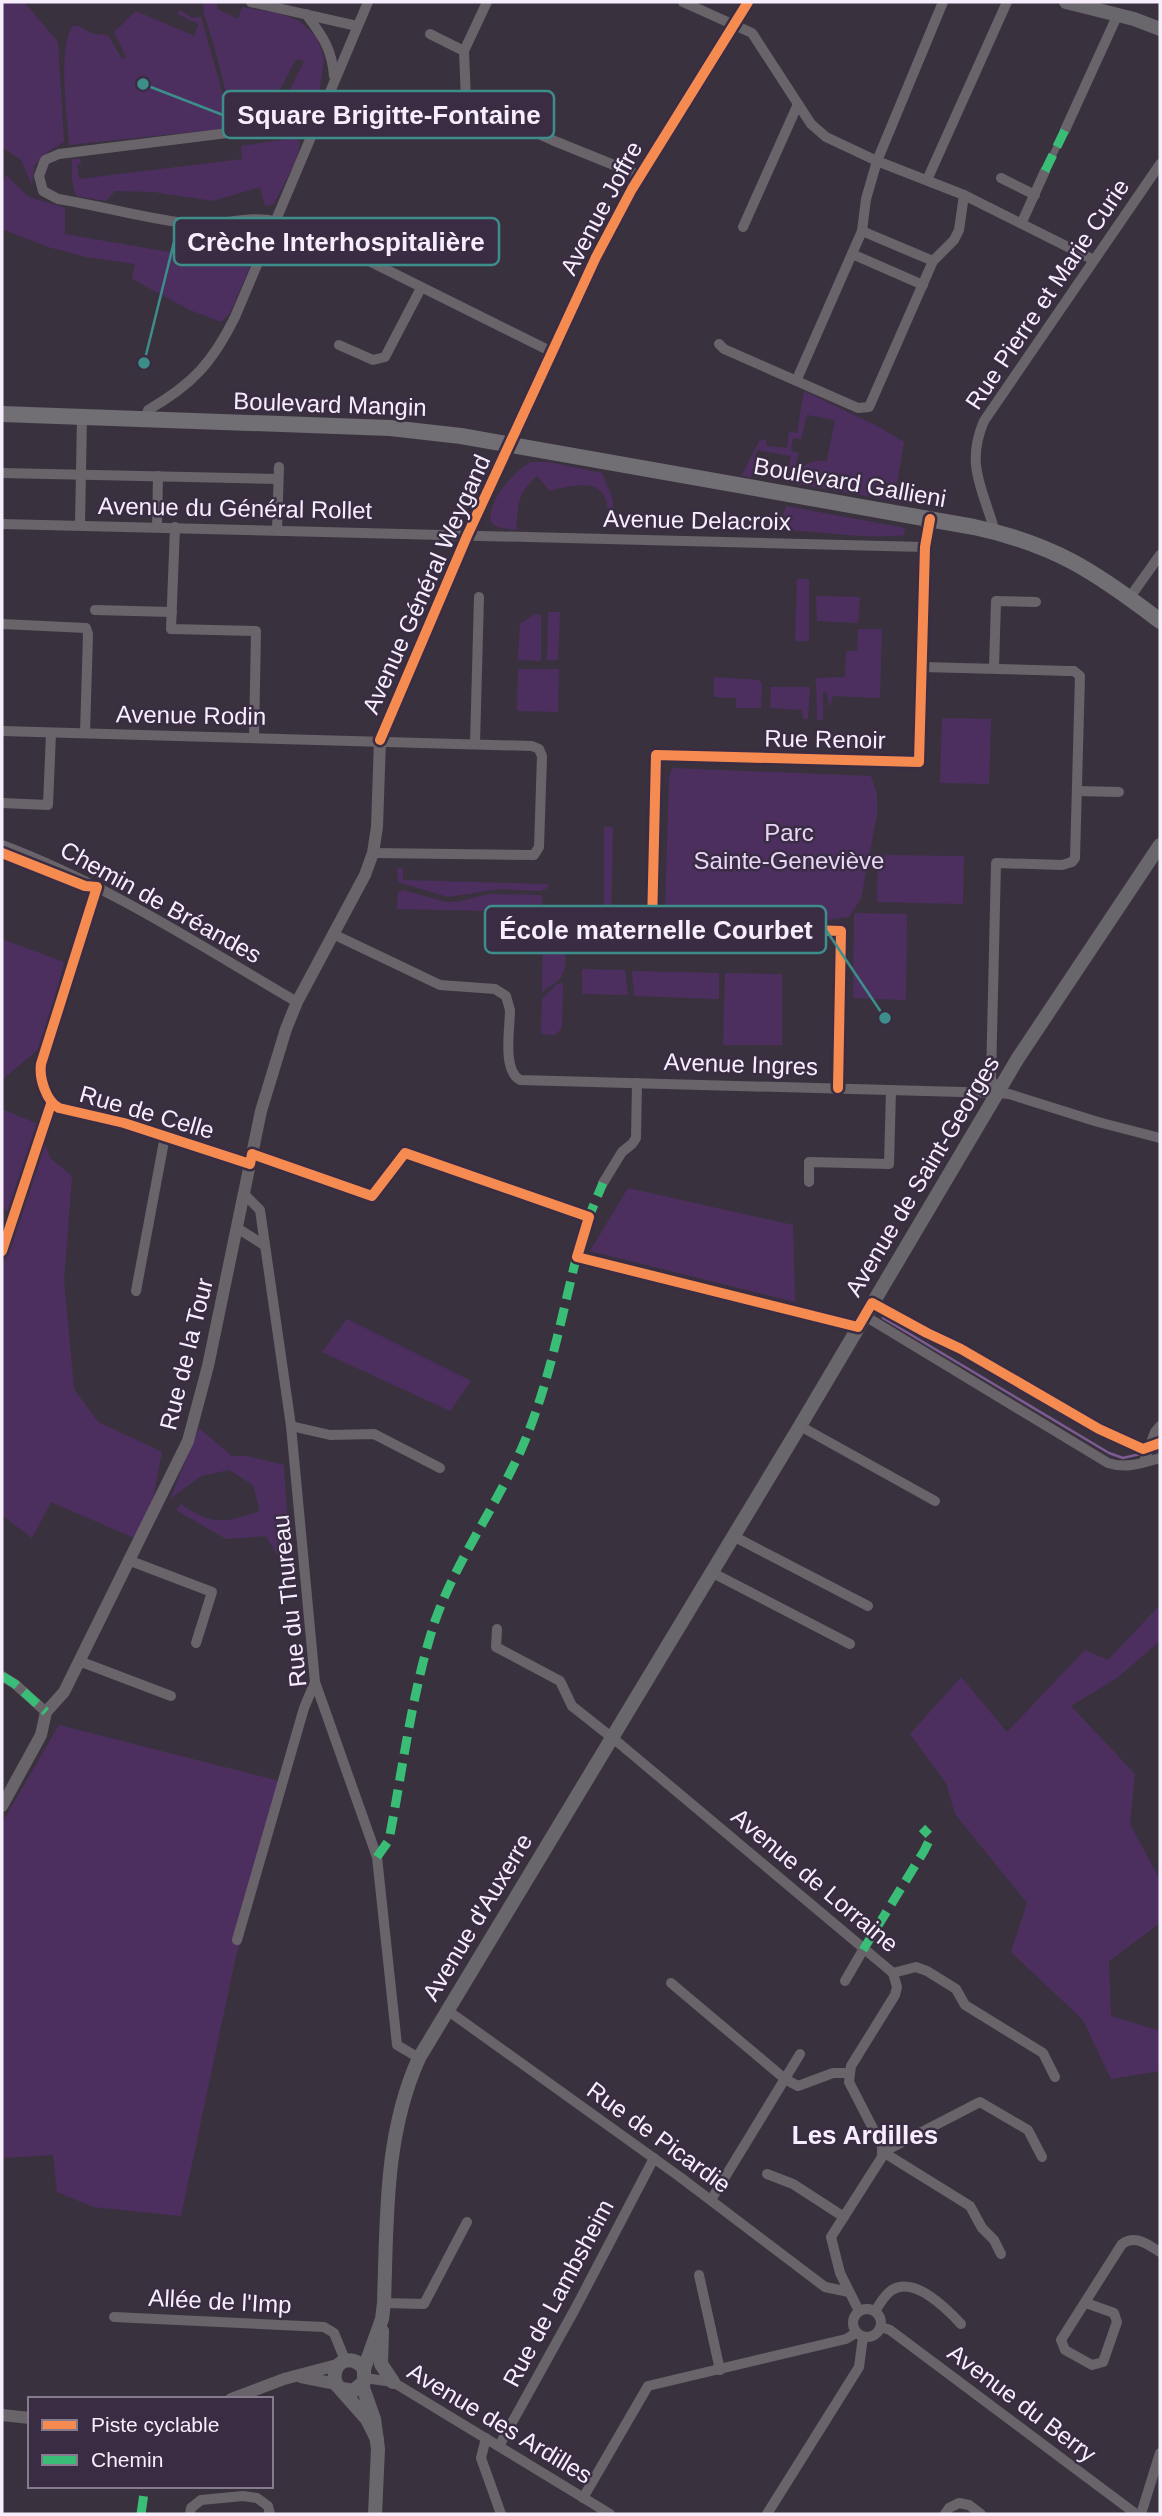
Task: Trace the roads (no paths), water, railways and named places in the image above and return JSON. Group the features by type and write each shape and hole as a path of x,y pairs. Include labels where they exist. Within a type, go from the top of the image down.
{"main road":[{"path":"1069,2 1118,14 1160,29"},
{"name":"Boulevard Mangin","path":"2,414 411,429 511,444"},
{"name":"Boulevard Gallieni","path":"511,444 995,531 1036,543 1065,556 1130,597 1160,621"},
{"name":"Avenue de Saint-Georges","path":"711,1572 1043,1020 1160,845"},
{"name":"Avenue d'Auxerre","path":"339,2386 334,2374 354,2369 382,2319 392,2148 403,2098 419,2058 711,1572"},
{"path":"382,2319 382,2364 393,2382"},
{"path":"339,2386 353,2390 354,2369"},
{"path":"354,2369 374,2418 377,2439 375,2514"},
{"path":"339,2386 367,2419 377,2439"}],"street":[{"path":"251,2 357,26"},
{"path":"146,419 148,411 197,376 219,350 368,2"},
{"path":"487,2 464,51 466,101 641,176"},
{"path":"683,2 752,33 811,124 826,137 877,161 964,195 1094,260"},
{"name":"Avenue Joffre","path":"511,444 596,257 641,176 748,2"},
{"path":"797,379 862,231 866,199 877,161 943,2"},
{"path":"927,180 1007,2"},
{"path":"306,14 323,37 333,58 335,80"},
{"path":"1022,222 1118,14"},
{"path":"430,34 464,51"},
{"path":"743,227 798,104"},
{"path":"275,221 262,218 232,223 191,223 58,199 43,191 39,176 45,160 59,154 317,122"},
{"name":"Rue Pierre et Marie Curie","path":"995,531 976,475 975,455 981,429 989,413 1160,164"},
{"path":"1001,178 1035,195"},
{"path":"719,344 724,349 862,409 871,404 933,261 954,240 959,230 964,195"},
{"path":"862,231 933,261"},
{"path":"259,259 282,261 320,249 338,249 367,260 552,352"},
{"path":"852,254 923,285"},
{"path":"339,345 373,360 385,357 421,288"},
{"path":"80,525 82,417"},
{"name":"Avenue Général Weygand","path":"333,934 365,875 373,853 377,827 380,740 467,536 511,444"},
{"path":"277,530 279,467"},
{"path":"2,473 278,479"},
{"path":"157,527 158,477"},
{"name":"Rue Renoir","path":"838,1088 841,931 652,925 656,755 919,762 925,547 930,519"},
{"name":"Avenue du Général Rollet","path":"2,524 467,536"},
{"path":"175,527 172,629 256,631 254,737"},
{"name":"Avenue Delacroix","path":"467,536 925,547"},
{"path":"1130,597 1160,555"},
{"path":"475,744 479,597"},
{"path":"994,668 996,601 1036,602"},
{"path":"95,610 172,612"},
{"path":"2,624 86,628 89,634 85,733"},
{"path":"922,667 1069,671 1078,673 1080,681 1076,853 1072,862 1062,865 996,863 991,1079 998,1093"},
{"name":"Avenue Rodin","path":"2,731 380,740 532,746 539,749 542,756 539,847 536,853 373,853"},
{"path":"2,803 48,805 51,733"},
{"path":"1077,791 1119,792"},
{"name":"Chemin de Bréandes","path":"2,845 50,863 97,887 297,1002"},
{"name":"Rue de Celle","path":"97,887 58,1004 40,1071 51,1104 124,1123 250,1164"},
{"name":"Avenue Ingres","path":"333,934 440,985 501,991 510,1010 510,1068 515,1077 525,1081 998,1093 1160,1138"},
{"name":"Rue de la Tour","path":"2,1806 41,1735 46,1712 64,1692 188,1441 208,1366 264,1096 297,1002 333,934"},
{"path":"603,1183 622,1152 635,1138 637,1083"},
{"path":"809,1182 809,1162 889,1164 891,1090"},
{"path":"136,1290 165,1136"},
{"name":"Rue du Thureau","path":"244,1194 260,1210 291,1426 315,1682 377,1857 397,2045 419,2058"},
{"path":"237,1228 264,1245"},
{"path":"865,1316 1108,1463 1118,1466 1160,1458"},
{"path":"291,1426 330,1435 374,1434 440,1468"},
{"path":"800,1426 934,1501"},
{"path":"1144,1462 1155,1432 1160,1426"},
{"path":"733,1536 868,1606"},
{"path":"128,1559 212,1592 196,1643"},
{"path":"711,1572 850,1644"},
{"name":"Avenue de Lorraine","path":"497,1629 496,1647 560,1681 572,1706 893,1973 897,1987 895,1995 850,2066 848,2074"},
{"path":"79,1661 171,1696"},
{"path":"2,1676 46,1712"},
{"path":"237,1940 304,1708 315,1682"},
{"path":"845,1981 863,1950"},
{"path":"893,1973 916,1967 927,1970 956,1989 965,2005 1043,2053 1055,2077"},
{"path":"671,1983 785,2079 798,2086 834,2073 848,2074 849,2082 883,2152 970,2206 1001,2254"},
{"name":"Rue de Picardie","path":"447,2010 654,2158 825,2287 849,2292"},
{"path":"711,2200 800,2054"},
{"path":"859,2311 840,2273 831,2237 879,2163 883,2152 980,2102 1028,2130 1042,2157"},
{"name":"Rue de Lambsheim","path":"499,2446 654,2158"},
{"path":"767,2174 793,2184 844,2217"},
{"path":"384,2303 424,2304 467,2222"},
{"path":"1086,2303 1114,2313 1117,2322 1103,2362 1092,2365 1065,2350 1061,2340 1122,2244 1127,2240 1140,2240 1160,2252"},
{"path":"699,2275 720,2370"},
{"path":"875,2311 891,2291 906,2286 944,2306 961,2324"},
{"path":"583,2498 648,2386 859,2335 872,2337 881,2327 880,2318 875,2311 859,2311 853,2321 859,2335 859,2367 767,2514"},
{"name":"Allée de l'Imp","path":"114,2317 324,2327 334,2333 354,2369"},
{"name":"Avenue du Berry","path":"881,2327 890,2330 1139,2514"},
{"path":"236,2397 294,2376 354,2369"},
{"name":"Avenue des Ardilles","path":"354,2369 393,2382 610,2514"},
{"path":"294,2376 339,2386"},
{"path":"2,2415 28,2418"},
{"path":"486,2438 481,2458 501,2514"},
{"path":"1139,2514 1160,2452"},
{"path":"190,2514 191,2508 201,2500 243,2496 257,2498 268,2506 270,2514"},
{"path":"945,2514 954,2504 959,2503 969,2505 981,2514"}],"waterway":[{"path":"882,1313 883,1318 1109,1453 1123,1458 1140,1454"}],"place":[{"name":"Square Brigitte-Fontaine","path":"143,84"},
{"name":"Crèche Interhospitalière","path":"144,363"},
{"name":"École maternelle Courbet","path":"885,1018"}],"district":[{"name":"Les Ardilles","path":"865,2135"}],"park label":[{"name":"Parc Sainte-Geneviève","path":"789,846"}]}
